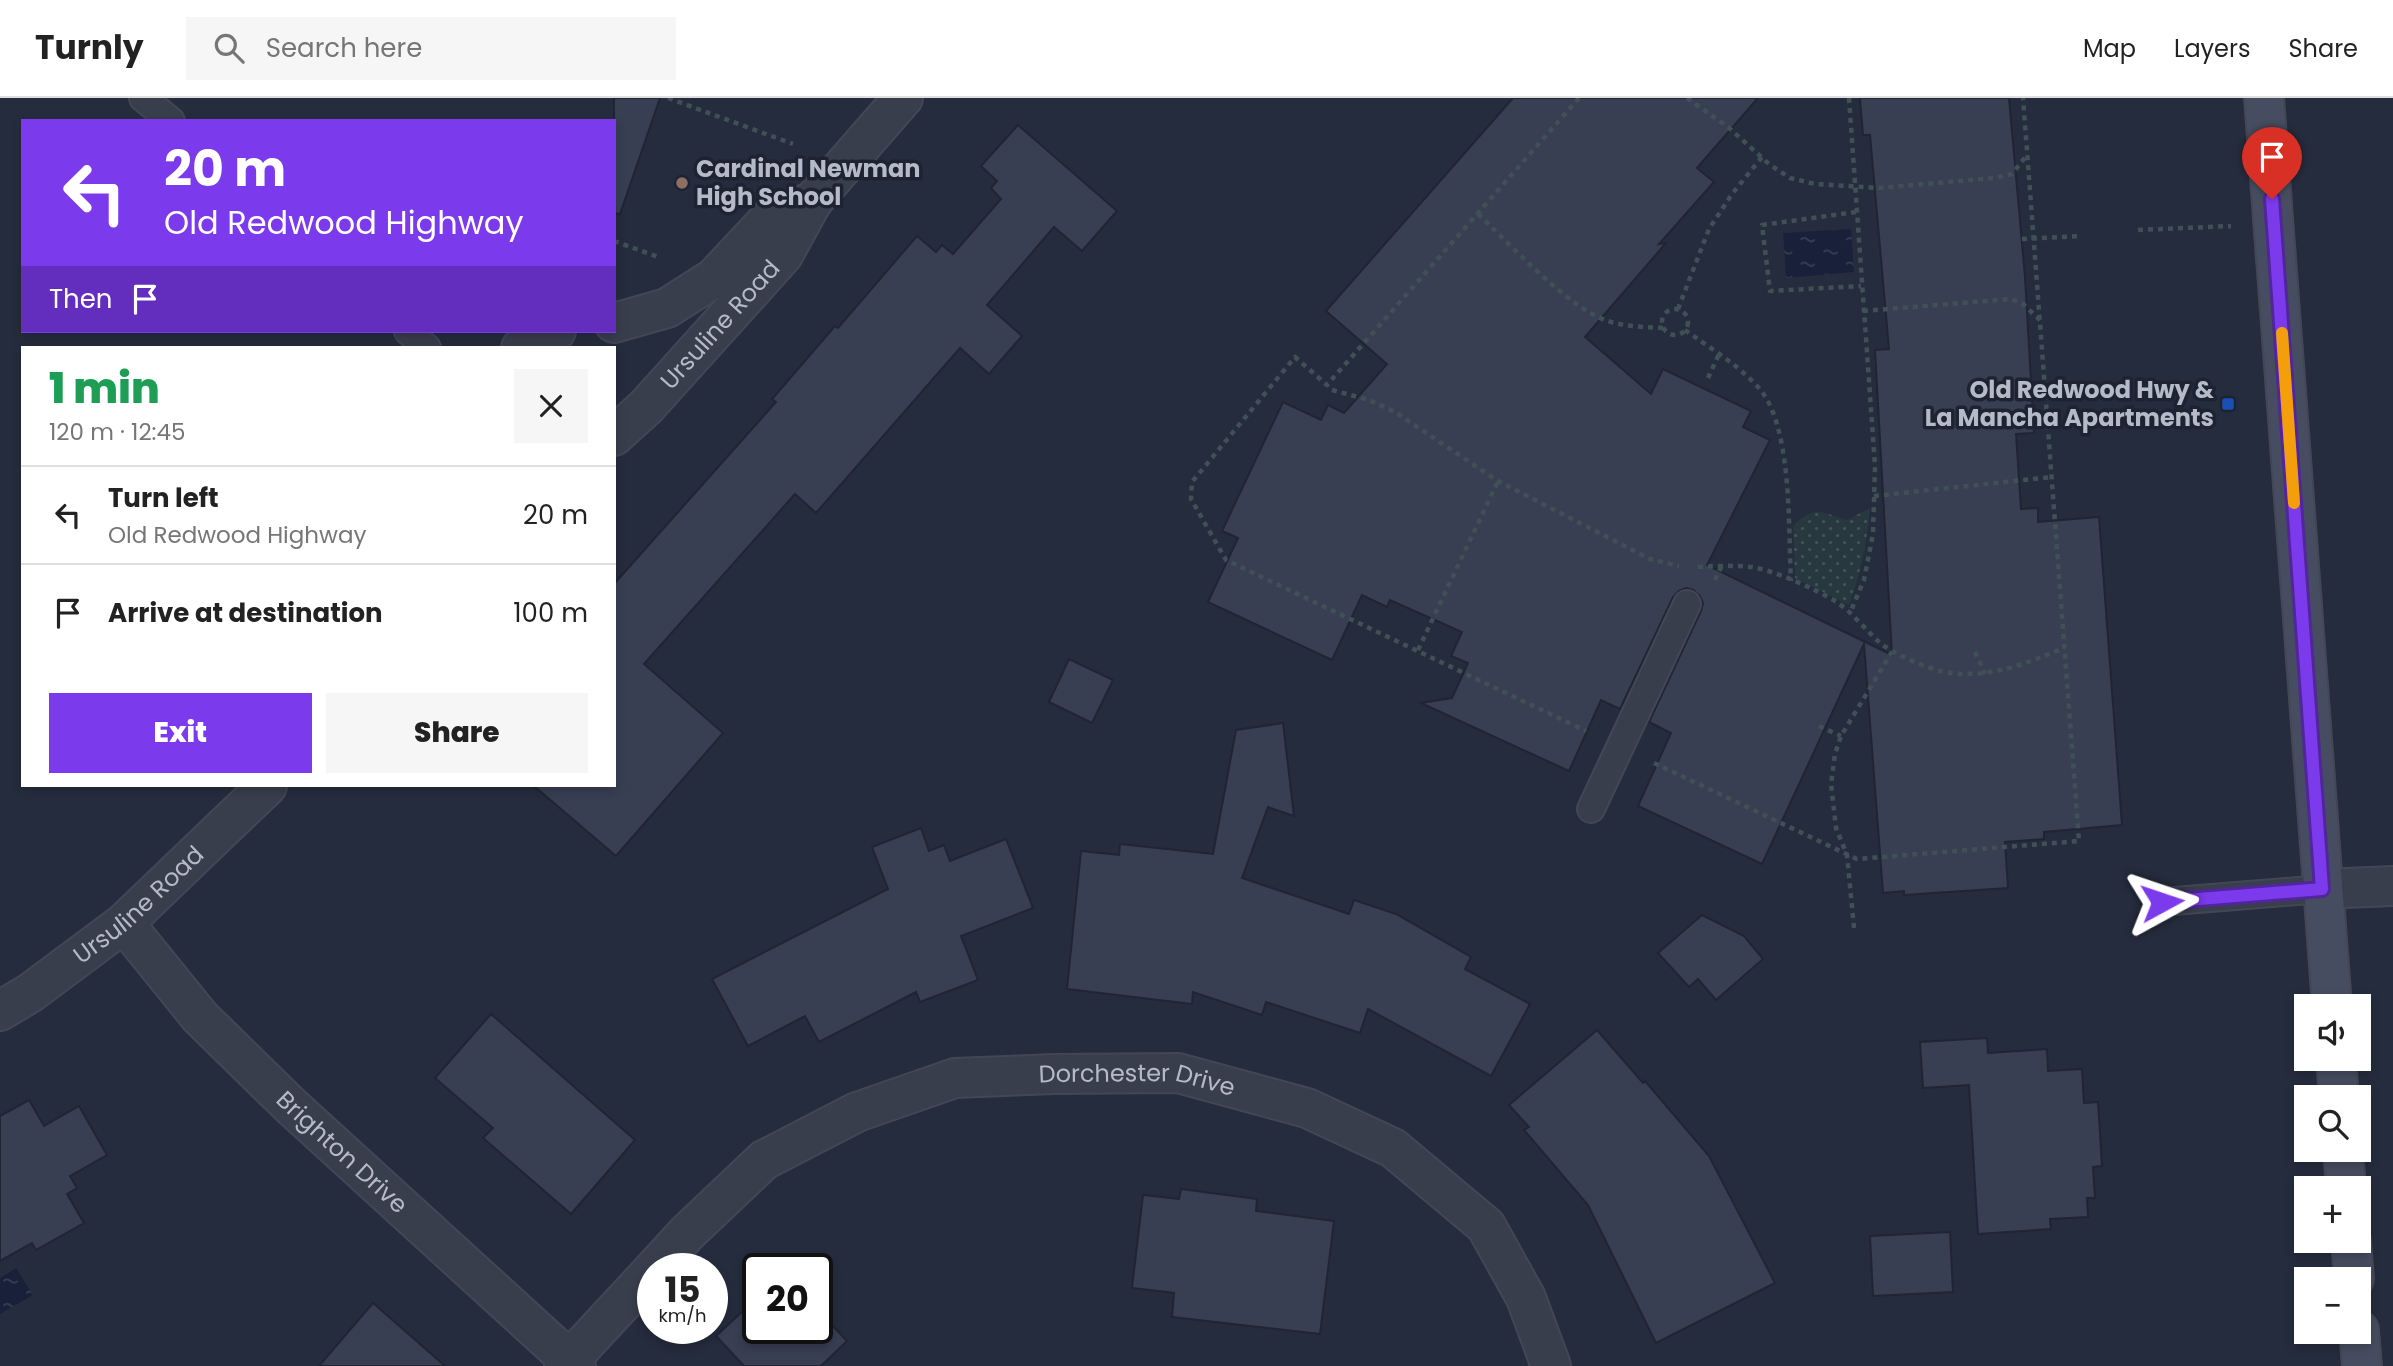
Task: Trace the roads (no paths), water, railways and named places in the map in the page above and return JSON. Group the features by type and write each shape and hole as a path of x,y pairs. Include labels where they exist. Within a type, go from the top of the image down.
{"main road":[{"path":"2264,98 2331,994"},
{"path":"2360,1344 2362,1366"}],"street":[{"name":"Ursuline Road","path":"616,434 646,407 783,255 813,202 903,98"},
{"name":"Ursuline Road","path":"616,322 667,308 714,278 774,214 813,202"},
{"path":"524,346 550,333"},
{"name":"Ursuline Road","path":"0,1012 124,923 266,787"},
{"path":"2322,889 2393,886"},
{"name":"Brighton Drive","path":"124,923 200,1017 291,1106 569,1364"},
{"name":"Dorchester Drive","path":"669,1253 764,1160 857,1112 955,1078 1178,1073 1307,1108 1393,1148 1486,1226 1527,1298 1551,1366"},
{"name":"Dorchester Drive","path":"569,1364 637,1288"}],"lane":[{"path":"143,98 169,119"},
{"path":"410,333 425,346"},
{"path":"1591,809 1687,604"},
{"path":"2162,902 2322,889"}],"water":[{"path":"1851,229 1854,272 1786,278 1783,233"},
{"path":"16,1268 33,1295 0,1314 0,1278"}],"place":[{"name":"Cardinal Newman High School","path":"682,183"},
{"name":"Old Redwood Hwy & La Mancha Apartments","path":"2228,404"}]}
